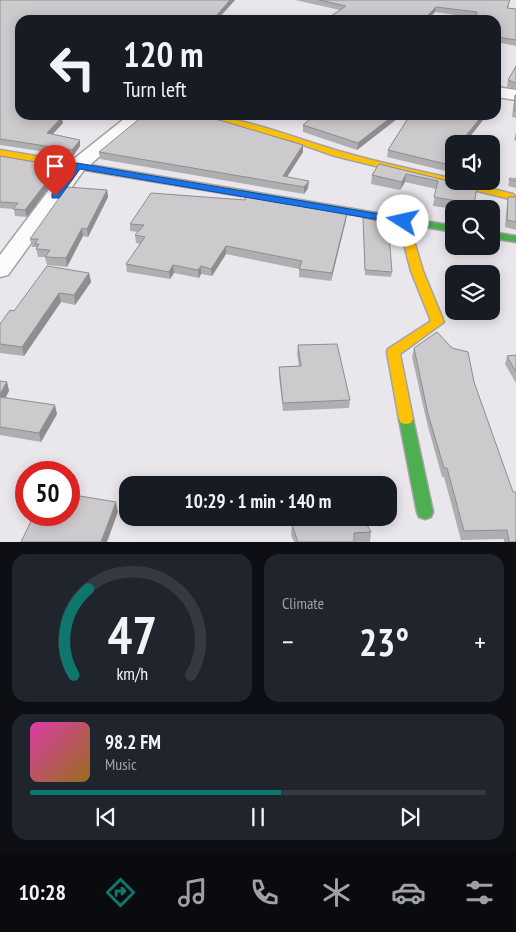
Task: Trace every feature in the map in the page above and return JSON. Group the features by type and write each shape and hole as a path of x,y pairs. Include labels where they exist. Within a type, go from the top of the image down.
{"street":[{"path":"501,92 516,94"},
{"path":"0,270 77,166 133,120"},
{"path":"220,120 296,138 338,154 510,196"},
{"path":"0,153 445,228"},
{"path":"403,221 417,271 438,322 393,352 425,512"},
{"path":"500,236 516,239"}],"building":[{"path":"0,0 230,0 217,15 15,15 15,120 59,120 47,133 80,140 72,150 0,139"},
{"path":"319,0 510,0 507,8 516,9 516,40 501,38 501,15 476,15 477,12 436,7 428,15 332,15 346,6"},
{"path":"516,66 516,83 508,80"},
{"path":"515,95 516,111 514,111"},
{"path":"138,120 219,120 303,145 283,176 309,181 304,187 99,152"},
{"path":"309,120 388,120 358,143 303,125"},
{"path":"407,120 479,120 466,135 445,135 445,164 388,150"},
{"path":"0,156 59,166 25,210 13,209 18,203 0,202"},
{"path":"379,164 445,180 445,190 477,190 475,200 451,200 434,197 438,181 406,174 402,182 372,175"},
{"path":"67,187 107,190 87,229 82,228 66,258 45,257 50,250 36,249 39,244 35,244 38,239 30,239"},
{"path":"151,193 245,200 246,196 347,213 332,273 299,269 302,261 226,246 211,269 201,266 198,270 173,265 169,272 126,264 145,237 135,235 144,225 130,224"},
{"path":"508,197 516,197 516,222 507,220"},
{"path":"363,218 388,223 392,272 365,270"},
{"path":"47,266 89,273 74,295 59,293 22,347 0,344 0,324 10,310 14,311"},
{"path":"437,332 452,348 468,352 474,382 513,492 516,492 516,542 509,542 507,530 464,531 447,468 444,468 428,414 414,348"},
{"path":"337,344 350,400 283,403 279,367 301,366 298,345"},
{"path":"516,355 516,372 507,356"},
{"path":"0,381 7,382 0,394"},
{"path":"0,397 55,405 39,433 0,427"},
{"path":"80,496 116,502 101,542 21,542 29,526 80,526"},
{"path":"292,526 368,526 371,532 354,533 354,542 298,542"}],"traffic: fast":[{"path":"241,193 445,227"},
{"path":"500,236 516,239"},
{"path":"406,419 425,512"}],"traffic: slow":[{"path":"225,120 295,139 338,154 510,196"},
{"path":"0,153 241,193"},
{"path":"403,221 417,271 438,322 393,352 406,419"}],"route":[{"path":"55,196 77,166 403,221"}]}
